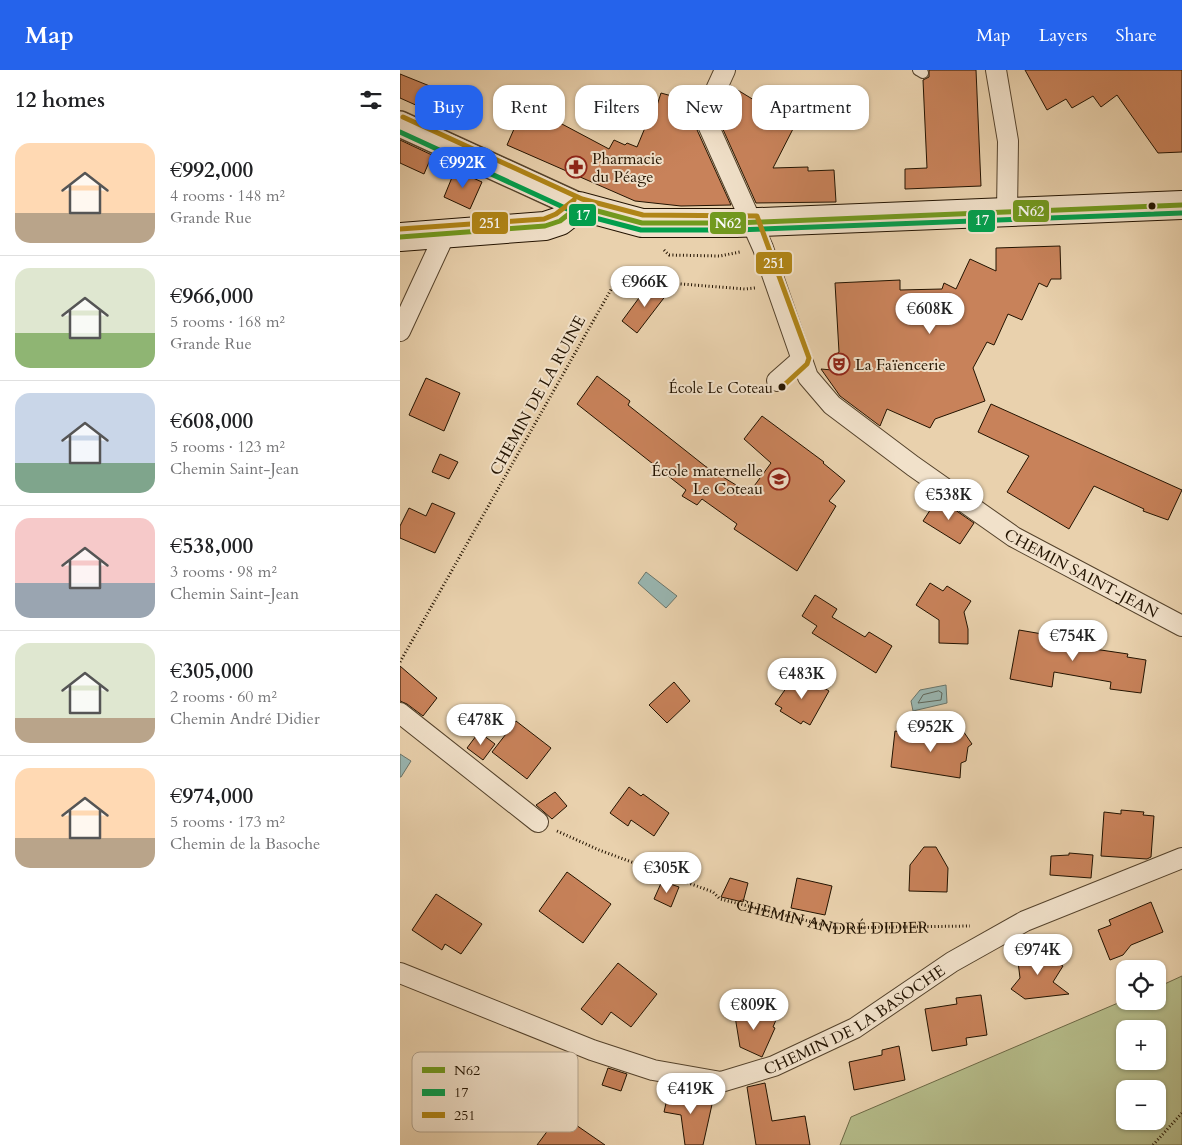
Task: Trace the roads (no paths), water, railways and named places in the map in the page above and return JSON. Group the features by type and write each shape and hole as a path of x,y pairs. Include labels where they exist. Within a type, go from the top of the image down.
{"main road":[{"path":"400,238 545,226 560,221 579,206 642,223 752,222 1182,205"}],"street":[{"name":"CHEMIN SAINT-JEAN","path":"725,70 704,116 752,222 808,378 832,405 920,471 1014,537 1182,626"},
{"path":"996,70 1008,142 1007,211"},
{"path":"400,124 579,206"},
{"path":"400,331 445,234"},
{"path":"777,381 802,358"},
{"path":"400,713 538,822"},
{"name":"CHEMIN DE LA BASOCHE","path":"400,972 592,1050 654,1070 721,1082 774,1066 855,1028 952,962 1026,921 1182,858"}],"water":[{"path":"646,572 677,596 666,608 638,583"},
{"path":"946,685 947,703 913,711 911,701 920,690"},
{"path":"400,754 411,761 401,777 400,777"}],"place":[{"name":"Pharmacie du Péage","path":"576,167"},
{"name":"La Faïencerie","path":"839,364"},
{"name":"École Le Coteau","path":"782,387"},
{"name":"École maternelle Le Coteau","path":"779,479"}]}
